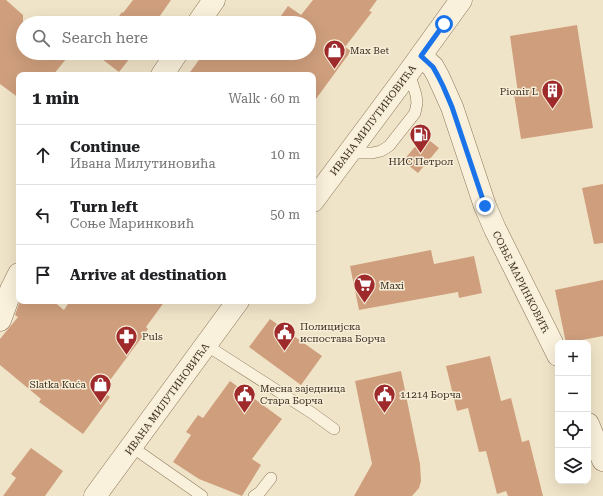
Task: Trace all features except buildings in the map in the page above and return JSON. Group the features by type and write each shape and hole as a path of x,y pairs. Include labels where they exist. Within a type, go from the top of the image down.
{"street":[{"path":"203,16 214,0"},
{"name":"ИВАНА МИЛУТИНОВИЋА","path":"316,197 461,0"},
{"path":"164,72 172,60"},
{"name":"СОЊЕ МАРИНКОВИЋ","path":"415,64 433,67 438,76 452,107 485,206 555,349"},
{"path":"0,320 16,280"},
{"name":"ИВАНА МИЛУТИНОВИЋА","path":"95,496 236,304"},
{"path":"591,431 603,460"}],"lane":[{"path":"349,153 372,153 381,151 389,146 415,113 417,103 415,64"},
{"path":"206,345 312,413 334,429"},
{"path":"132,446 202,496"},
{"path":"254,496 260,492 271,478"}],"place":[{"name":"Max Bet","path":"335,70"},
{"name":"Pionir L","path":"553,110"},
{"name":"НИС Петрол","path":"421,154"},
{"name":"Maxi","path":"364,304"},
{"name":"Полицијска испостава Борча","path":"285,352"},
{"name":"Puls","path":"126,356"},
{"name":"Slatka Kuća","path":"101,404"},
{"name":"Месна заједница Стара Борча","path":"245,414"},
{"name":"11214 Борча","path":"384,414"}],"route":[{"path":"444,24 421,56 433,67 452,107 485,206"}]}
